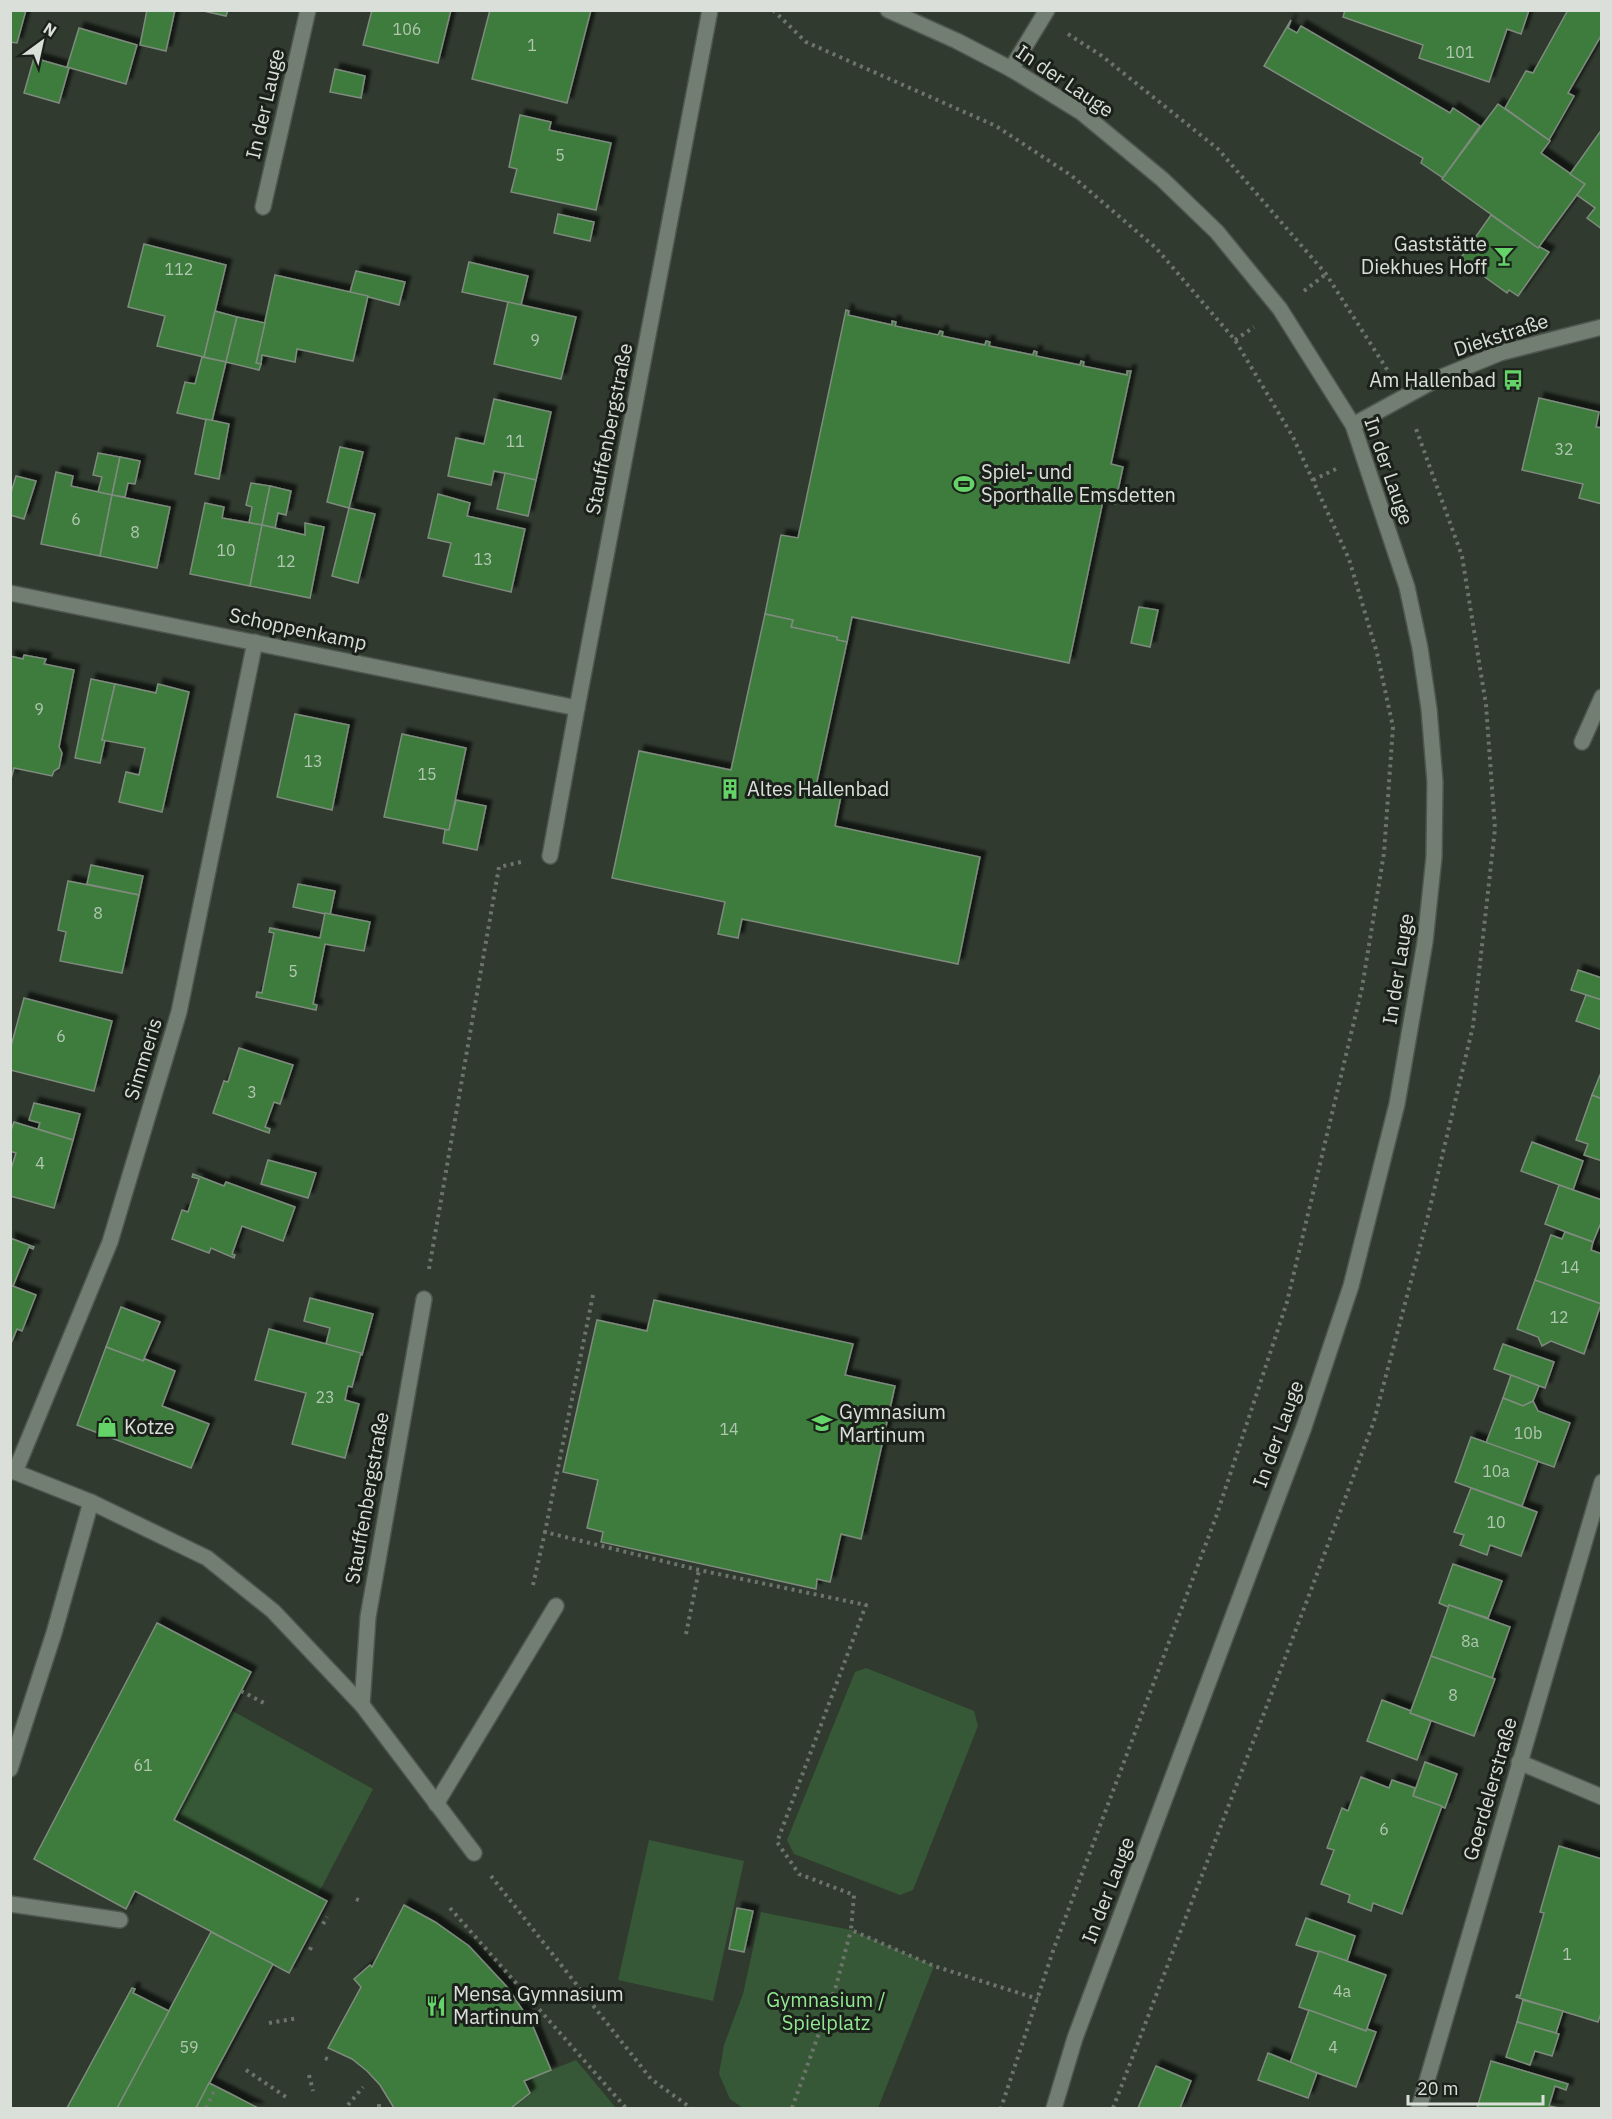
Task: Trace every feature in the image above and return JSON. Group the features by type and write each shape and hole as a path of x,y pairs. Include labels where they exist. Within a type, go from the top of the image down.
{"street":[{"name":"In der Lauge","path":"263,207 308,10"},
{"name":"Stauffenbergstraße","path":"550,856 710,10"},
{"name":"In der Lauge","path":"888,10 957,41 1011,69 1081,112 1162,179 1217,232 1280,309 1353,425 1407,587 1420,648 1429,709 1435,782 1434,857 1425,942 1397,1104 1352,1286 1308,1416 1075,2038 1054,2109"},
{"path":"1011,69 1044,14"},
{"name":"Diekstraße","path":"1353,425 1439,378 1500,353 1602,327"},
{"name":"Schoppenkamp","path":"10,593 577,708"},
{"name":"Simmeris","path":"13,1471 110,1242 179,1012 255,642"},
{"path":"1582,742 1602,697"},
{"name":"Stauffenbergstraße","path":"362,1705 368,1617 423,1299"},
{"path":"13,1471 91,1502 207,1558 273,1611 362,1705 474,1853"},
{"name":"Goerdelerstraße","path":"1419,2109 1602,1482"},
{"path":"10,1768 54,1633 91,1502"},
{"path":"436,1804 556,1606"},
{"path":"1520,1762 1602,1797"},
{"path":"10,1904 120,1920"}],"path":[{"path":"773,10 806,42 996,126 1072,176 1156,248 1235,340 1293,437 1349,558 1377,653 1393,727 1384,853 1362,988 1287,1302 1216,1517 1062,1926 1001,2109"},
{"path":"1044,14 1102,56 1218,149 1326,274 1404,397 1462,556 1486,705 1495,829 1473,1026 1427,1220 1374,1421 1113,2109"},
{"path":"423,1299 499,867 550,856"},
{"path":"532,1589 593,1295"},
{"path":"545,1532 699,1570 866,1605 777,1842 799,1874 854,1896 851,1930 836,1986 792,2109"},
{"path":"686,1634 699,1570"},
{"path":"241,1691 266,1704"},
{"path":"474,1853 651,2079 691,2109"},
{"path":"450,1908 626,2109"},
{"path":"323,1924 327,1917"},
{"path":"851,1930 934,1966 1038,1999"},
{"path":"310,1950 312,1944"},
{"path":"269,2023 298,2018"},
{"path":"246,2070 289,2099"},
{"path":"309,2075 313,2091"},
{"path":"206,2109 216,2087"},
{"path":"348,2105 363,2087"}],"green space":[{"path":"866,1668 974,1711 978,1726 913,1890 900,1895 794,1854 787,1840 855,1672"},
{"path":"231,1710 373,1789 317,1896 174,1820"},
{"path":"649,1840 744,1861 713,2001 618,1980"},
{"name":"Gymnasium / Spielplatz","path":"761,1912 851,1930 934,1966 878,2108 743,2108 730,2099 719,2074 724,2045 743,1994"},
{"path":"576,2060 616,2108 511,2108 530,2094 524,2081"}],"building":[{"path":"10,10 26,10 17,43 10,42"},
{"path":"147,10 175,10 166,51 140,45"},
{"path":"199,10 228,10 226,16"},
{"path":"372,10 451,10 438,63 363,45"},
{"path":"490,10 591,10 567,103 472,79"},
{"path":"1345,10 1529,10 1521,34 1507,29 1489,82 1419,58 1423,45 1343,17"},
{"path":"1568,10 1602,10 1602,34 1568,93 1574,96 1549,140 1505,108 1526,71 1533,73"},
{"path":"1291,20 1288,28 1297,33 1301,26 1450,113 1453,108 1480,126 1443,178 1421,163 1423,158 1264,66"},
{"path":"79,28 137,45 126,84 67,67"},
{"path":"34,58 69,68 59,103 24,93"},
{"path":"335,69 365,76 361,98 330,92"},
{"path":"1498,104 1550,141 1541,153 1585,184 1538,248 1442,179"},
{"path":"520,115 551,122 549,130 611,143 596,210 511,192 517,169 509,167"},
{"path":"1602,129 1602,229 1587,218 1595,208 1577,195 1585,184 1570,174"},
{"path":"558,214 594,222 590,241 554,233"},
{"name":"Gaststätte Diekhues Hoff","path":"1491,215 1538,248 1549,252 1518,296 1509,290 1507,293 1460,259"},
{"path":"144,244 226,265 204,357 157,346 165,316 128,307"},
{"path":"469,262 528,276 521,305 462,292"},
{"path":"356,271 405,282 399,305 350,292"},
{"path":"275,275 368,296 353,361 297,349 295,362 262,355 261,364 256,363"},
{"path":"508,302 576,317 561,379 494,364"},
{"name":"Spiel- und Sporthalle Emsdetten","path":"846,310 849,311 848,315 892,325 892,321 896,322 895,326 938,335 940,331 943,332 942,336 985,345 986,341 990,342 989,346 1033,355 1034,351 1037,352 1036,356 1080,365 1081,361 1084,362 1083,366 1127,375 1127,371 1131,371 1111,464 1123,467 1115,504 1103,501 1069,663 852,617 847,642 837,640 837,637 791,627 793,620 765,614 781,535 798,538"},
{"path":"215,311 237,317 226,362 204,357"},
{"path":"237,317 265,323 256,363 261,364 259,370 226,362"},
{"path":"202,357 226,362 212,421 177,413 185,382 195,384"},
{"path":"1539,398 1599,412 1596,427 1602,428 1602,504 1579,498 1583,484 1522,470"},
{"path":"494,399 551,412 536,480 494,471 491,485 448,476 456,438 484,444"},
{"path":"206,419 229,424 219,479 195,474"},
{"path":"340,447 363,452 349,508 327,502"},
{"path":"98,453 120,457 112,495 98,492 102,477 93,475"},
{"path":"120,457 140,461 135,484 128,483 125,497 112,495"},
{"path":"56,472 73,476 71,486 112,495 100,556 41,544"},
{"path":"505,473 536,480 528,516 497,509"},
{"path":"16,476 36,481 24,519 10,515 10,496"},
{"path":"251,483 270,486 262,525 249,523 252,507 246,505"},
{"path":"270,486 291,491 286,515 278,513 275,528 262,525"},
{"path":"438,494 470,503 467,516 525,529 511,592 443,576 451,543 428,538"},
{"path":"112,495 170,507 157,568 100,556"},
{"path":"205,503 224,507 222,518 262,525 250,586 190,574"},
{"path":"349,508 375,514 358,583 332,576"},
{"path":"305,523 324,527 310,598 250,586 262,525 305,535"},
{"path":"1139,607 1158,610 1150,647 1131,643"},
{"name":"Altes Hallenbad","path":"765,614 793,620 791,627 837,637 837,640 847,642 816,786 842,791 835,826 980,857 958,964 742,919 738,938 718,934 725,902 612,878 639,751 731,770"},
{"path":"24,655 46,659 44,664 74,670 59,747 62,753 59,768 52,776 14,768 11,779 10,656 23,659"},
{"path":"91,679 115,684 102,740 105,740 100,763 75,758"},
{"path":"115,684 156,693 158,684 189,692 162,812 119,802 126,772 139,775 145,748 102,740"},
{"path":"295,714 349,725 332,810 277,797"},
{"path":"402,734 466,748 449,830 384,817"},
{"path":"456,800 486,806 477,850 443,843 445,830 449,830"},
{"path":"91,865 143,876 139,895 87,884"},
{"path":"68,881 139,895 122,973 60,961 66,932 58,930"},
{"path":"298,884 335,891 330,915 293,907"},
{"path":"325,913 370,922 364,951 325,944 313,1004 317,1005 316,1010 256,997 257,992 262,993 274,933 269,932 270,928 320,938"},
{"path":"1578,970 1602,978 1602,1000 1571,990"},
{"path":"1586,995 1602,1000 1602,1030 1576,1021"},
{"path":"24,998 112,1021 94,1091 10,1070 10,1050"},
{"path":"239,1048 293,1065 280,1104 274,1102 265,1127 270,1129 269,1133 213,1113 224,1081 228,1082"},
{"path":"1602,1070 1602,1099 1592,1095"},
{"path":"1592,1095 1602,1099 1602,1161 1584,1155 1588,1144 1576,1140"},
{"path":"34,1103 80,1114 73,1140 38,1129 40,1123 29,1120"},
{"path":"14,1122 73,1140 54,1208 10,1196 10,1172 16,1153 10,1151 10,1133"},
{"path":"1532,1142 1583,1161 1573,1190 1521,1171"},
{"path":"268,1160 316,1173 308,1198 261,1184"},
{"path":"193,1174 224,1186 226,1182 295,1207 283,1241 242,1226 232,1254 235,1255 234,1258 211,1248 209,1253 172,1239 182,1210 188,1212 199,1179 192,1177"},
{"path":"1559,1185 1602,1200 1602,1220 1593,1242 1545,1224"},
{"path":"1565,1232 1593,1242 1591,1250 1602,1254 1601,1304 1535,1280 1551,1235 1562,1239"},
{"path":"10,1238 34,1247 33,1249 29,1247 13,1286 10,1285"},
{"path":"1535,1280 1601,1304 1584,1354 1551,1341 1542,1346 1538,1337 1517,1329"},
{"path":"10,1285 36,1295 22,1331 17,1329 10,1346"},
{"path":"310,1298 373,1314 362,1355 326,1344 330,1328 304,1321"},
{"path":"654,1300 853,1344 845,1375 895,1386 861,1539 841,1534 830,1582 817,1579 816,1589 601,1542 603,1532 587,1528 598,1480 563,1472 597,1320 647,1331"},
{"path":"121,1307 160,1322 143,1361 106,1347"},
{"path":"269,1329 361,1353 352,1387 348,1386 345,1400 359,1404 345,1458 292,1444 306,1393 255,1380"},
{"path":"1503,1344 1554,1362 1545,1388 1494,1369"},
{"path":"106,1347 175,1371 162,1406 209,1424 191,1468 77,1425"},
{"path":"1511,1375 1539,1386 1533,1401 1523,1406 1503,1398"},
{"path":"1503,1398 1523,1406 1533,1401 1538,1411 1570,1423 1554,1467 1486,1443"},
{"path":"1471,1437 1538,1461 1522,1506 1455,1482"},
{"path":"1471,1488 1537,1512 1521,1556 1490,1545 1487,1555 1460,1545 1464,1535 1454,1532"},
{"path":"1453,1564 1502,1581 1488,1618 1439,1603"},
{"path":"1449,1605 1510,1627 1492,1678 1431,1656"},
{"path":"157,1623 251,1672 174,1820 327,1901 289,1973 135,1891 126,1909 34,1859"},
{"path":"1431,1656 1495,1679 1474,1736 1410,1713"},
{"path":"1382,1700 1431,1721 1417,1760 1367,1741"},
{"path":"1425,1762 1457,1774 1445,1808 1413,1796"},
{"path":"1361,1777 1389,1788 1392,1780 1415,1788 1413,1796 1442,1806 1402,1914 1373,1903 1371,1911 1348,1902 1350,1895 1321,1884 1334,1850 1327,1848 1342,1808 1348,1811"},
{"path":"1559,1846 1602,1859 1602,2010 1598,2022 1516,1997 1520,1996 1544,1913 1540,1912"},
{"name":"Mensa Gymnasium Martinum","path":"404,1905 435,1922 469,1946 508,1988 532,2024 551,2070 524,2081 530,2093 511,2108 394,2108 380,2085 367,2071 352,2059 328,2048 361,1987 354,1979 370,1965 372,1967"},
{"path":"737,1908 753,1911 744,1952 729,1949"},
{"path":"1306,1918 1355,1936 1347,1961 1296,1945"},
{"path":"211,1932 273,1964 196,2108 117,2108"},
{"path":"1319,1951 1386,1975 1366,2031 1299,2007"},
{"path":"132,1988 135,1989 133,1993 169,2011 117,2108 67,2108"},
{"path":"1523,2000 1563,2011 1556,2033 1517,2022"},
{"path":"1309,2010 1366,2031 1367,2029 1376,2032 1356,2087 1290,2063"},
{"path":"1517,2022 1559,2034 1552,2056 1535,2051 1530,2065 1506,2057"},
{"path":"1268,2053 1317,2073 1308,2098 1258,2080"},
{"path":"1491,2061 1568,2084 1566,2090 1555,2086 1549,2106 1559,2108 1477,2108"},
{"path":"1156,2066 1191,2081 1180,2108 1138,2108"},
{"path":"209,2083 229,2093 258,2108 196,2108"}],"place":[{"name":"Gaststätte Diekhues Hoff","path":"1504,256"},
{"name":"Am Hallenbad","path":"1513,380"},
{"name":"Spiel- und Sporthalle Emsdetten","path":"964,484"},
{"name":"Altes Hallenbad","path":"730,789"},
{"name":"Gymnasium Martinum","path":"822,1423"},
{"name":"Kotze","path":"107,1427"},
{"name":"Mensa Gymnasium Martinum","path":"436,2006"}]}
